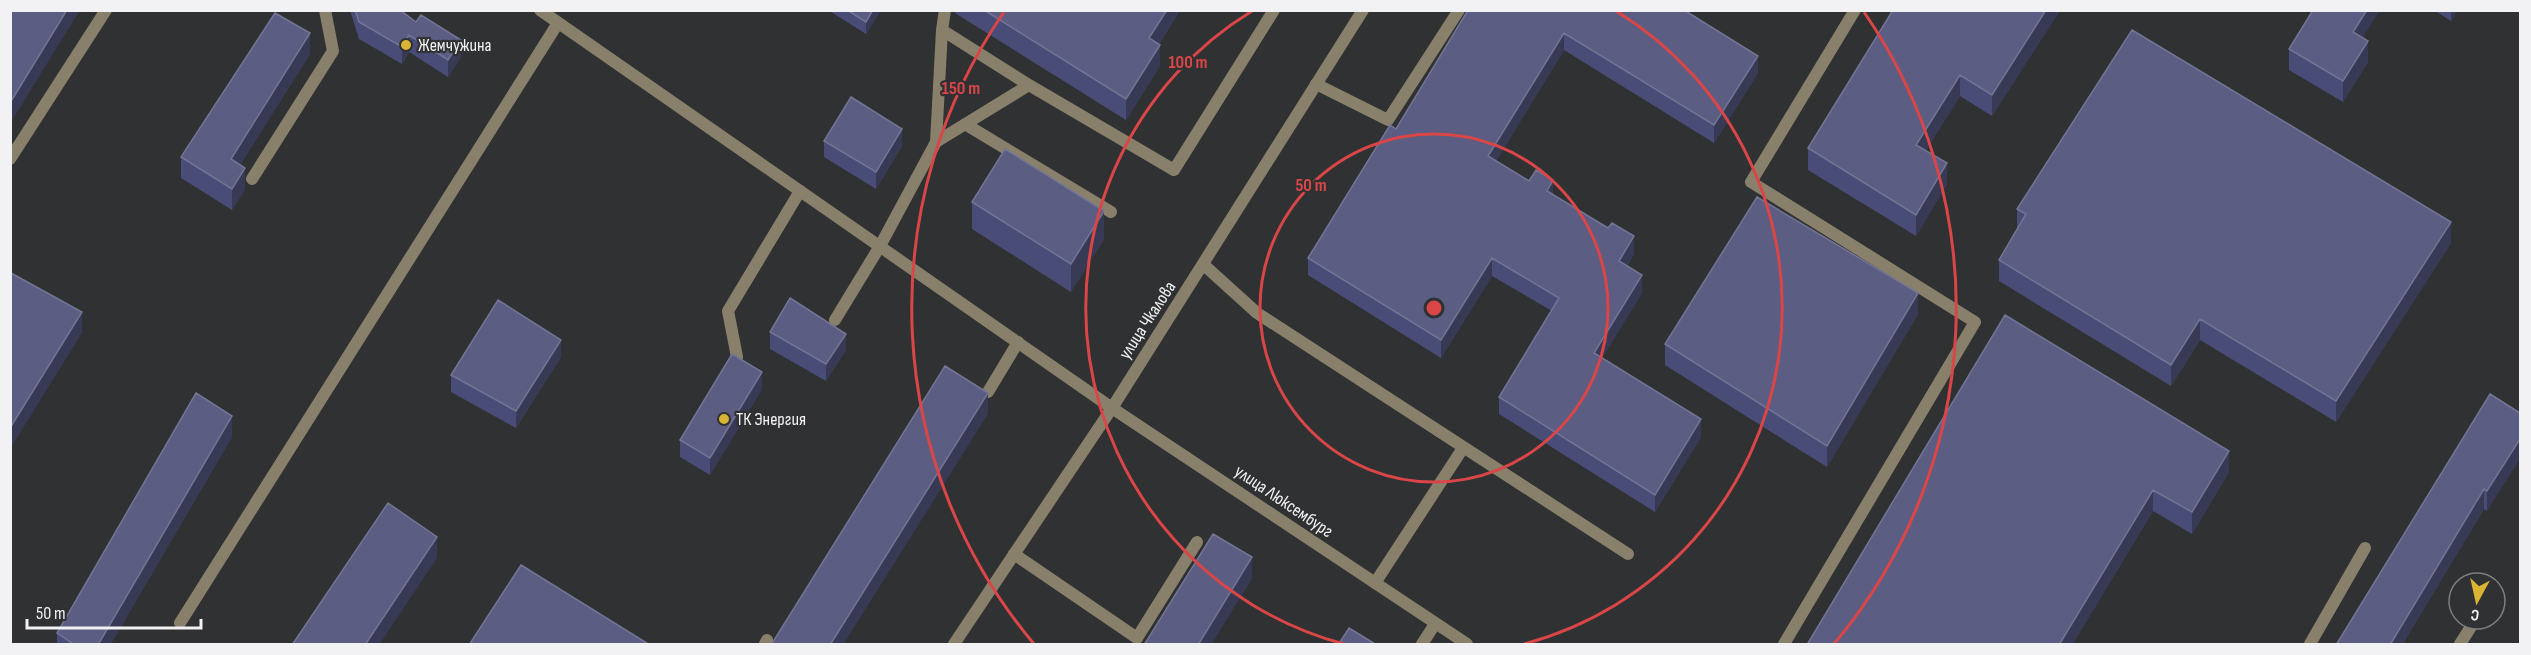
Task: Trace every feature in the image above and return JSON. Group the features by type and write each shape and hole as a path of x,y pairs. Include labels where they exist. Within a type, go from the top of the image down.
{"street":[{"path":"10,159 106,10"},
{"path":"252,179 333,51 325,10"},
{"name":"улица Люксембург","path":"540,10 1113,408 1467,645"},
{"path":"835,320 880,246 936,142 945,10"},
{"path":"942,30 1029,85 1174,170 1274,10"},
{"name":"улица Чкалова","path":"954,645 1113,408 1363,10"},
{"path":"1316,84 1388,120 1459,10"},
{"path":"1784,645 1976,322 1751,182 1855,10"},
{"path":"180,623 558,23"},
{"path":"936,142 1029,85"},
{"path":"965,124 1111,212"},
{"path":"737,357 728,311 800,191"},
{"path":"1204,265 1257,313 1628,554"},
{"path":"988,392 1018,342"},
{"path":"1375,583 1463,448"},
{"path":"1014,554 1135,641 1197,542"},
{"path":"2310,645 2366,548"},
{"path":"1422,645 1435,624"},
{"path":"2460,645 2469,631"}],"building":[{"path":"10,10 67,10 10,103"},
{"path":"355,10 400,10 416,22 421,15 461,40 448,60 409,35 402,47 359,22"},
{"path":"847,10 873,10 866,22"},
{"path":"984,10 1167,10 1149,38 1160,45 1126,99"},
{"path":"1468,10 1684,10 1758,56 1714,125 1564,33 1488,156 1529,181 1536,170 1553,180 1547,191 1608,228 1612,223 1634,236 1619,261 1642,275 1594,353 1701,419 1655,495 1499,397 1559,298 1492,258 1441,340 1308,258 1390,125 1396,129"},
{"path":"1893,10 2046,10 1992,95 1960,75 1916,145 1947,163 1916,215 1808,148"},
{"path":"2313,10 2367,10 2353,32 2368,41 2343,81 2289,49"},
{"path":"275,13 310,33 231,159 245,168 232,189 181,157"},
{"path":"2132,30 2451,222 2336,401 2200,319 2171,365 1999,260 2026,214 2017,209"},
{"path":"851,97 902,129 876,172 824,141"},
{"path":"1005,149 1104,211 1071,264 972,202"},
{"path":"1757,197 1918,293 1827,446 1665,344"},
{"path":"10,273 82,312 10,428"},
{"path":"790,298 846,334 826,364 770,332"},
{"path":"498,300 561,340 516,411 451,375"},
{"path":"2005,315 2229,451 2192,512 2153,490 2059,645 1811,645 1808,643"},
{"name":"ТК Энергия","path":"732,354 762,372 710,458 680,440"},
{"path":"945,366 988,393 830,645 771,645"},
{"path":"196,393 232,416 98,645 75,645 57,633"},
{"path":"2490,394 2520,413 2520,439 2487,491 2484,489 2390,645 2336,645"},
{"path":"388,503 437,537 365,645 292,645"},
{"path":"1213,534 1252,557 1198,645 1144,645"},
{"path":"521,565 650,645 469,645"},
{"path":"1349,628 1375,644 1338,645"}],"place":[{"name":"Жемчужина","path":"406,45"},
{"name":"ТК Энергия","path":"724,419"}]}
